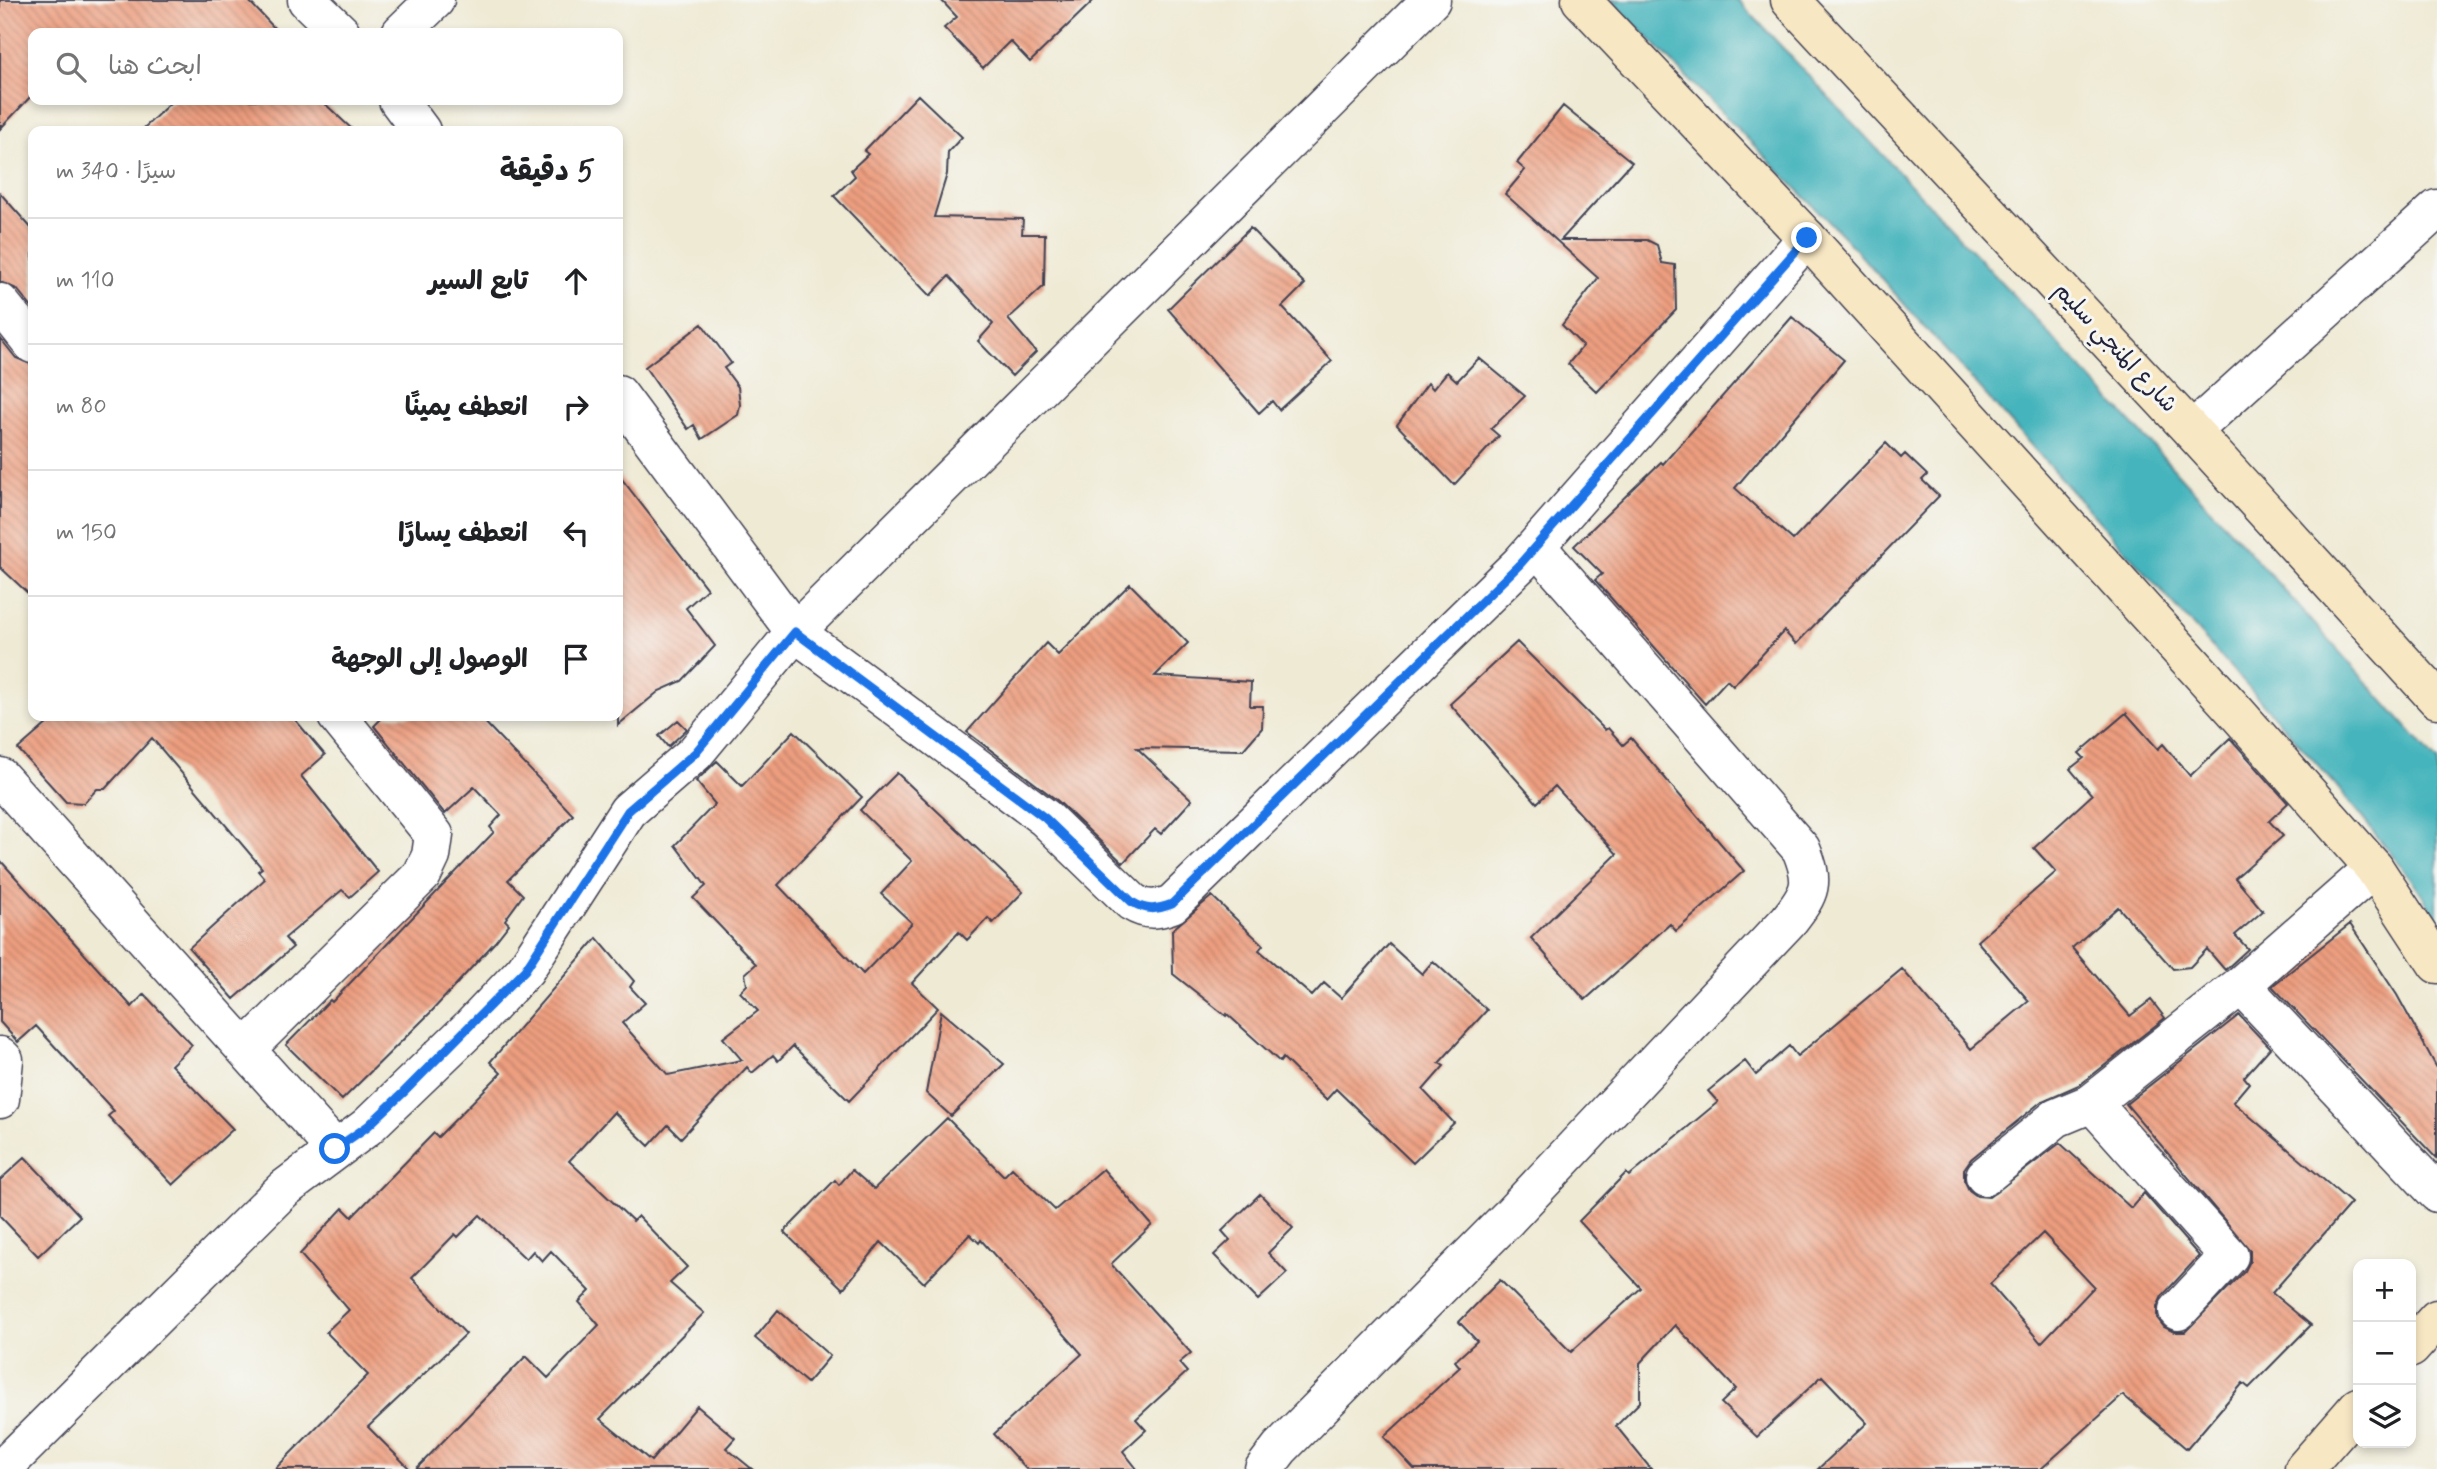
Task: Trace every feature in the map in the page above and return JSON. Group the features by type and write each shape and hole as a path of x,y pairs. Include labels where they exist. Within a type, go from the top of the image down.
{"main road":[{"path":"1581,0 1807,238 2374,868 2437,964"},
{"name":"شارع المنجي سليم","path":"1790,0 2192,431 2437,699"},
{"path":"2416,1342 2437,1319"},
{"path":"2304,1469 2353,1414"}],"street":[{"path":"307,0 336,28"},
{"path":"406,28 435,0"},
{"path":"2,1469 284,1189 368,1126 525,970 628,811 695,753 795,632 1431,0"},
{"path":"402,105 417,126"},
{"path":"2192,431 2437,209"},
{"path":"623,401 795,632 1045,818 1132,902 1144,909 1156,910 1172,904 1536,546 1807,238"},
{"path":"0,303 28,338"},
{"path":"1264,1469 1280,1448 1508,1218 1789,920 1808,895 1810,877 1801,849 1536,546"},
{"path":"247,1048 422,874 431,856 434,835 341,721"},
{"path":"0,777 247,1048 335,1149"},
{"path":"1985,1176 2056,1118 2092,1103 2241,985 2374,868"},
{"path":"2241,985 2437,1193"},
{"path":"0,1056 4,1060 0,1099"},
{"path":"2092,1103 2229,1256 2178,1311"}],"water":[{"path":"1611,0 1738,0 2265,569 2437,762 2437,918 2409,876 2335,784 1844,237"}],"building":[{"path":"0,0 248,0 274,28 28,28 28,99 0,129"},
{"path":"941,0 1094,0 1030,62 1010,41 983,68 944,28 957,17"},
{"path":"918,95 962,137 948,152 947,174 934,217 1023,219 1022,234 1045,234 1044,286 1008,319 1036,352 1012,376 978,341 993,324 949,276 930,296 834,196 855,176 851,170 868,154 864,151"},
{"path":"168,105 326,105 349,126 146,126"},
{"path":"1563,106 1632,162 1561,240 1647,240 1657,245 1662,263 1675,265 1676,310 1597,392 1568,364 1583,346 1562,325 1598,278 1505,194 1525,170 1517,163"},
{"path":"0,193 28,224 28,303 17,289 0,282"},
{"path":"1250,228 1305,284 1282,307 1332,361 1279,410 1272,401 1259,413 1168,309"},
{"path":"1792,317 1844,360 1735,488 1793,540 1886,443 1901,458 1905,454 1927,475 1922,480 1939,496 1796,644 1784,631 1733,686 1727,680 1705,704 1595,580 1602,574 1574,546 1661,462 1663,464"},
{"path":"702,324 731,363 724,368 738,387 740,405 738,415 702,439 694,425 688,429 645,367"},
{"path":"0,338 16,358 28,363 28,593 0,567"},
{"path":"1479,358 1525,396 1491,429 1499,436 1454,485 1397,425 1428,383 1433,389 1447,372 1457,381"},
{"path":"623,480 707,589 686,608 715,646 682,681 659,691 623,721"},
{"path":"1130,584 1188,643 1155,676 1251,682 1250,706 1263,706 1262,728 1243,750 1137,748 1192,800 1161,834 1155,829 1123,863 1058,801 967,732 1046,643 1058,655"},
{"path":"1517,642 1605,730 1608,728 1623,745 1631,738 1744,871 1676,931 1670,924 1585,1000 1531,938 1617,854 1555,786 1537,803 1450,704"},
{"path":"2126,713 2158,749 2163,744 2190,776 2230,738 2288,803 2269,821 2283,836 2235,878 2263,911 2235,935 2248,949 2225,970 2207,949 2190,967 2173,969 2118,907 2072,948 2130,1016 2151,1000 2165,1018 2081,1084 2042,1101 1971,1159 1964,1169 1964,1180 1969,1190 1977,1196 1989,1197 2060,1143 2131,1208 2144,1193 2199,1256 2162,1296 2157,1307 2157,1318 2164,1327 2174,1332 2185,1332 2245,1271 2250,1261 2250,1250 2126,1104 2239,1015 2270,1048 2244,1077 2249,1083 2233,1102 2351,1203 2272,1293 2311,1325 2249,1388 2243,1383 2187,1449 2123,1395 2041,1469 1818,1469 1867,1423 1822,1376 1757,1437 1721,1403 1736,1389 1675,1325 1640,1363 1640,1402 1616,1426 1651,1469 1414,1469 1384,1437 1460,1367 1455,1361 1477,1341 1459,1322 1500,1280 1571,1352 1641,1288 1579,1221 1626,1173 1629,1176 1718,1102 1708,1091 1745,1061 1756,1075 1789,1046 1797,1056 1902,969 1971,1049 2029,1001 1977,941 2056,872 2034,848 2092,795 2070,769 2084,758 2079,753","holes":["2043,1233 2094,1287 2041,1343 1990,1284"]},
{"path":"678,720 687,729 668,747 659,736"},
{"path":"50,721 296,721 325,755 301,776 378,872 350,897 342,890 285,938 293,947 234,999 189,948 265,879 258,871 262,868 152,738 105,789 97,789 84,803 66,802 18,749"},
{"path":"379,721 484,721 573,815 508,880 523,895 505,920 509,924 495,942 431,1012 342,1100 286,1045 330,1000 332,1002 494,832 490,827 501,815 474,787 445,814 374,726"},
{"path":"794,731 862,797 778,885 863,974 912,923 881,894 912,861 860,810 897,773 1023,892 993,923 988,918 967,940 959,932 912,983 938,1008 849,1101 793,1046 778,1061 773,1055 752,1073 747,1067 681,1138 668,1125 649,1146 614,1112 569,1161 633,1221 638,1216 687,1267 670,1283 704,1313 600,1419 651,1461 697,1406 735,1438 726,1448 752,1469 416,1469 526,1356 548,1378 599,1325 579,1302 590,1291 551,1251 542,1261 533,1251 526,1259 480,1215 458,1237 455,1234 412,1278 466,1334 368,1427 410,1469 275,1469 368,1375 326,1332 349,1310 300,1254 343,1208 352,1217 434,1133 438,1137 501,1073 490,1062 597,938 634,981 630,987 645,1003 622,1023 668,1075 742,1060 723,1038 758,1011 740,992 747,985 745,974 756,964 693,898 706,886 675,845 715,804 696,781 717,761 742,786"},
{"path":"0,860 132,1007 144,994 192,1045 171,1065 233,1129 173,1185 108,1116 114,1111 36,1026 18,1042 0,1022"},
{"path":"1212,896 1263,945 1259,950 1312,996 1324,983 1341,998 1389,944 1422,974 1433,961 1487,1010 1439,1063 1444,1066 1423,1090 1454,1123 1413,1163 1336,1089 1326,1100 1283,1058 1280,1062 1227,1014 1226,1016 1173,974 1172,930"},
{"path":"2350,924 2397,995 2437,1068 2437,1159 2272,986"},
{"path":"941,1011 1004,1064 951,1116 926,1093"},
{"path":"947,1118 1004,1176 1012,1168 1055,1210 1103,1169 1152,1225 1111,1264 1191,1353 1179,1363 1187,1372 1136,1419 1146,1430 1123,1451 1137,1469 1026,1469 994,1434 1082,1354 981,1240 979,1243 970,1234 924,1283 881,1242 843,1289 784,1232 835,1180 839,1185 852,1170 874,1189"},
{"path":"25,1157 80,1216 38,1256 0,1216 0,1180"},
{"path":"1260,1194 1293,1228 1268,1253 1287,1273 1258,1300 1214,1255 1230,1240 1222,1231"},
{"path":"778,1310 830,1356 807,1383 755,1338"}],"route":[{"path":"335,1149 368,1126 470,1028 525,970 628,811 695,753 795,632 1045,818 1132,902 1144,909 1156,910 1172,904 1520,564 1807,238"}]}
